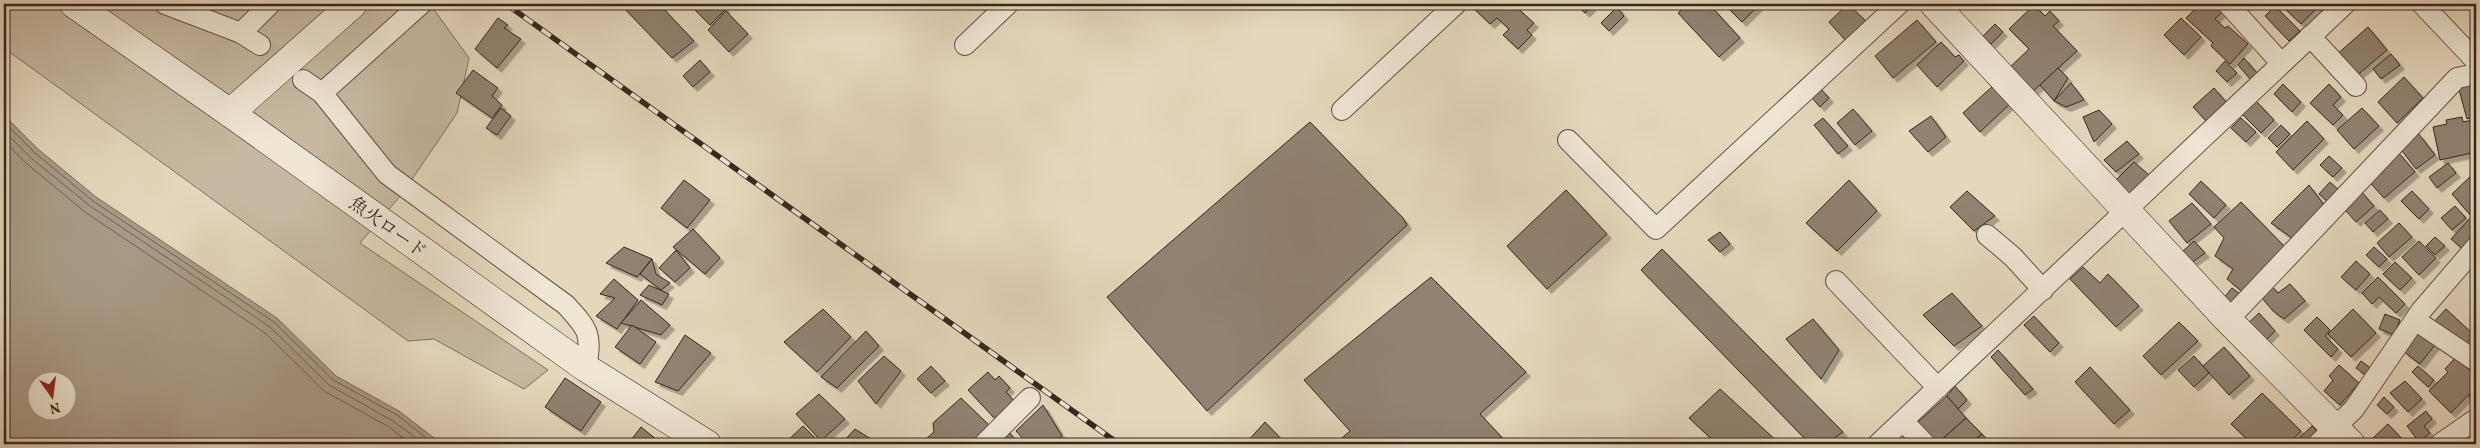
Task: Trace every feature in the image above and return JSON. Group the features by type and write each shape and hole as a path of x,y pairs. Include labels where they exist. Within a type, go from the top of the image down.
{"street":[{"name":"魚火ロード","path":"74,4 230,113 586,368 708,444"},
{"path":"164,4 241,33 260,45"},
{"path":"241,33 270,4"},
{"path":"230,113 352,4"},
{"path":"322,92 421,4"},
{"path":"965,46 1008,4"},
{"path":"1342,110 1456,4"},
{"path":"1568,140 1656,229 1899,4"},
{"path":"1934,4 2228,320 2335,439 2414,320 2476,247"},
{"path":"2228,4 2281,63"},
{"path":"1878,444 2345,4"},
{"path":"2422,4 2476,61"},
{"path":"2310,36 2356,86"},
{"path":"2228,320 2457,78 2476,74"},
{"path":"303,80 322,92 387,174 566,305 585,327 591,344 586,368"},
{"path":"1987,235 2013,257 2042,290"},
{"path":"1836,281 1938,388"},
{"path":"2414,320 2476,361"},
{"path":"984,444 1030,398"},
{"path":"2440,444 2476,419"},
{"path":"1903,421 1926,444"}],"shaded area":[{"path":"4,4 424,4 435,11 469,58 457,113 402,194 360,243 548,370 524,389 434,339 408,341 4,48"}],"water":[{"path":"4,115 38,149 96,197 277,318 336,376 399,411 442,444 4,444"}],"building":[{"path":"620,4 659,4 694,41 672,58"},
{"path":"689,4 721,4 726,9 710,25"},
{"path":"1469,4 1513,4 1534,23 1527,30 1532,35 1518,49 1503,35 1509,29 1497,18 1490,24"},
{"path":"1576,4 1594,4 1585,13"},
{"path":"1688,4 1709,4 1740,38 1719,57 1678,13"},
{"path":"1724,4 1756,4 1758,6 1742,22"},
{"path":"1848,4 1868,23 1847,42 1829,22"},
{"path":"2200,4 2217,4 2224,10 2215,19 2225,28 2228,26 2248,44 2230,64 2211,46 2213,43 2186,18"},
{"path":"2286,4 2321,4 2301,24 2283,7"},
{"path":"2034,5 2045,16 2050,11 2059,21 2053,26 2077,51 2029,95 2006,71 2029,49 2009,29"},
{"path":"2275,6 2300,31 2289,41 2265,16"},
{"path":"1617,7 1624,16 1609,31 1601,23"},
{"path":"726,11 748,34 729,52 708,30"},
{"path":"498,18 508,25 504,28 521,39 497,68 475,49"},
{"path":"2181,18 2201,37 2184,55 2164,35"},
{"path":"1917,20 1936,42 1893,78 1875,56"},
{"path":"1995,24 2003,32 1991,44 1983,36"},
{"path":"2368,27 2387,50 2354,78 2335,56"},
{"path":"1941,42 1955,57 1959,55 1964,61 1937,87 1917,65"},
{"path":"2391,54 2400,65 2381,79 2373,69"},
{"path":"2244,58 2258,74 2251,80 2238,65"},
{"path":"700,60 710,72 693,87 683,76"},
{"path":"2225,61 2237,73 2227,82 2216,71"},
{"path":"2058,68 2068,78 2054,101 2040,85"},
{"path":"473,70 498,88 492,96 502,105 492,118 456,93"},
{"path":"2404,77 2423,98 2397,123 2378,102"},
{"path":"2476,81 2476,116 2467,119 2458,86"},
{"path":"2071,83 2084,100 2066,107 2054,101"},
{"path":"2283,84 2301,102 2292,112 2274,94"},
{"path":"2329,84 2341,97 2333,105 2343,115 2333,125 2310,103"},
{"path":"1994,85 2011,103 1980,132 1963,113"},
{"path":"2214,88 2228,104 2207,122 2193,107"},
{"path":"1821,89 1829,98 1820,107 1812,98"},
{"path":"2256,101 2274,120 2261,133 2242,114"},
{"path":"501,108 511,116 497,135 486,128"},
{"path":"2362,108 2379,126 2354,149 2337,130"},
{"path":"1853,109 1872,131 1855,145 1837,123"},
{"path":"2099,110 2112,124 2094,142 2083,117"},
{"path":"1931,116 1946,137 1928,152 1909,131"},
{"path":"2462,117 2463,122 2473,120 2476,152 2440,160 2433,127 2447,124 2446,120"},
{"path":"1823,118 1848,146 1838,154 1814,125"},
{"path":"2241,118 2256,132 2246,142 2231,128"},
{"path":"2307,121 2324,139 2293,170 2276,152"},
{"path":"1310,122 1403,218 1407,225 1207,411 1107,297"},
{"path":"2281,125 2290,134 2277,147 2268,138"},
{"path":"2418,133 2435,155 2416,169 2399,147"},
{"path":"2127,141 2139,154 2116,172 2104,160"},
{"path":"2397,151 2415,172 2384,198 2366,178"},
{"path":"2329,156 2342,168 2333,177 2320,165"},
{"path":"2134,162 2149,175 2126,197 2115,181"},
{"path":"2448,163 2456,173 2437,188 2429,177"},
{"path":"2473,174 2476,178 2476,212 2471,216 2452,194"},
{"path":"684,180 710,200 687,228 661,208"},
{"path":"1849,180 1877,211 1837,251 1806,223"},
{"path":"2201,181 2226,205 2214,218 2189,194"},
{"path":"2330,182 2340,191 2329,203 2319,194"},
{"path":"2309,185 2327,209 2296,241 2271,223"},
{"path":"2358,188 2374,206 2356,222 2340,204"},
{"path":"1566,190 1607,234 1547,289 1507,246"},
{"path":"1967,191 1995,216 1974,231 1950,207"},
{"path":"2412,191 2429,209 2419,219 2401,201"},
{"path":"2241,202 2287,249 2245,294 2227,279 2233,269 2215,256 2224,238 2214,227"},
{"path":"2192,203 2211,224 2187,243 2169,221"},
{"path":"2455,206 2466,218 2452,230 2441,218"},
{"path":"2380,210 2388,219 2373,232 2365,223"},
{"path":"2473,215 2476,218 2476,242 2466,252 2451,239"},
{"path":"2399,223 2412,237 2389,257 2377,243"},
{"path":"693,229 720,258 705,274 673,247"},
{"path":"1720,232 1730,244 1720,252 1708,240"},
{"path":"2435,237 2445,246 2435,255 2426,246"},
{"path":"2194,241 2205,253 2191,263 2182,252"},
{"path":"2419,241 2436,258 2419,275 2402,257"},
{"path":"624,247 652,259 637,277 606,263"},
{"path":"2374,247 2387,259 2379,267 2366,255"},
{"path":"1662,249 1843,432 1826,444 1810,444 1641,270"},
{"path":"676,250 690,268 675,282 659,268"},
{"path":"652,259 656,274 670,283 661,290 640,274"},
{"path":"2356,261 2370,274 2356,290 2341,277"},
{"path":"2395,262 2412,278 2400,290 2383,274"},
{"path":"2083,267 2100,283 2108,274 2139,306 2116,327 2070,279"},
{"path":"1431,277 1526,372 1480,414 1508,444 1335,444 1350,431 1304,380"},
{"path":"2378,277 2405,304 2396,313 2379,297 2372,304 2362,293"},
{"path":"614,279 638,300 617,329 596,316 615,298 600,294"},
{"path":"2290,284 2305,301 2284,319 2273,311 2261,297 2271,285 2278,293"},
{"path":"649,285 669,294 662,305 640,295"},
{"path":"2232,288 2243,296 2234,308 2223,299"},
{"path":"1952,293 1982,326 1954,346 1923,315"},
{"path":"641,300 670,325 661,335 621,323"},
{"path":"823,309 851,337 817,372 784,342"},
{"path":"2353,309 2376,333 2351,357 2328,334"},
{"path":"2446,309 2474,335 2463,347 2430,326"},
{"path":"2259,313 2275,331 2260,346 2243,328"},
{"path":"2385,314 2400,320 2394,335 2379,329"},
{"path":"2034,316 2059,343 2050,352 2024,325"},
{"path":"2317,317 2330,330 2325,336 2338,349 2331,357 2304,330"},
{"path":"1813,319 1839,350 1821,379 1786,339"},
{"path":"2179,322 2198,341 2161,375 2143,356"},
{"path":"632,325 656,342 640,364 615,347"},
{"path":"866,331 879,346 837,388 821,377"},
{"path":"2418,332 2435,345 2420,364 2403,351"},
{"path":"685,335 711,353 678,391 655,382"},
{"path":"2224,347 2250,376 2229,395 2203,366"},
{"path":"1998,350 2033,389 2025,395 1991,357"},
{"path":"884,356 901,371 876,404 858,381"},
{"path":"2194,356 2209,373 2194,387 2178,370"},
{"path":"2456,357 2476,377 2476,387 2451,413 2429,391 2448,372 2445,369"},
{"path":"2361,361 2372,369 2367,376 2356,368"},
{"path":"2339,365 2359,383 2340,405 2324,391 2333,380 2329,376"},
{"path":"931,366 945,381 931,393 917,379"},
{"path":"2418,366 2434,380 2428,387 2412,372"},
{"path":"2090,367 2130,410 2114,424 2075,382"},
{"path":"988,372 995,380 999,376 1010,388 1006,392 1016,403 997,421 968,390"},
{"path":"565,378 601,402 581,431 545,407"},
{"path":"2405,381 2422,399 2408,412 2390,393"},
{"path":"1955,386 1967,400 1958,409 1947,396"},
{"path":"1720,389 1780,444 1717,444 1689,418"},
{"path":"2476,392 2476,409 2469,396"},
{"path":"2262,393 2301,431 2288,444 2252,444 2231,424"},
{"path":"819,394 845,419 821,441 796,414"},
{"path":"1947,396 1966,418 1937,444 1918,422"},
{"path":"2384,397 2394,407 2387,414 2377,405"},
{"path":"961,398 994,430 976,444 920,444 934,432 933,423"},
{"path":"1043,405 1062,436 1053,444 1028,444 1016,431"},
{"path":"2426,411 2432,419 2424,426 2430,433 2419,442 2407,426"},
{"path":"1966,418 1982,434 1970,444 1937,444"},
{"path":"1265,422 1286,444 1245,444"},
{"path":"2388,424 2407,444 2379,444 2373,438"},
{"path":"803,426 819,442 817,444 784,444"},
{"path":"2312,426 2321,435 2310,444 2293,444"},
{"path":"641,427 662,444 628,444"},
{"path":"855,429 879,444 841,444"},
{"path":"1010,433 1019,444 999,444"},
{"path":"1982,434 1991,444 1970,444"}],"tunnel":[{"path":"260,45 295,74"}],"railway":[{"path":"506,4 1119,444"}]}
